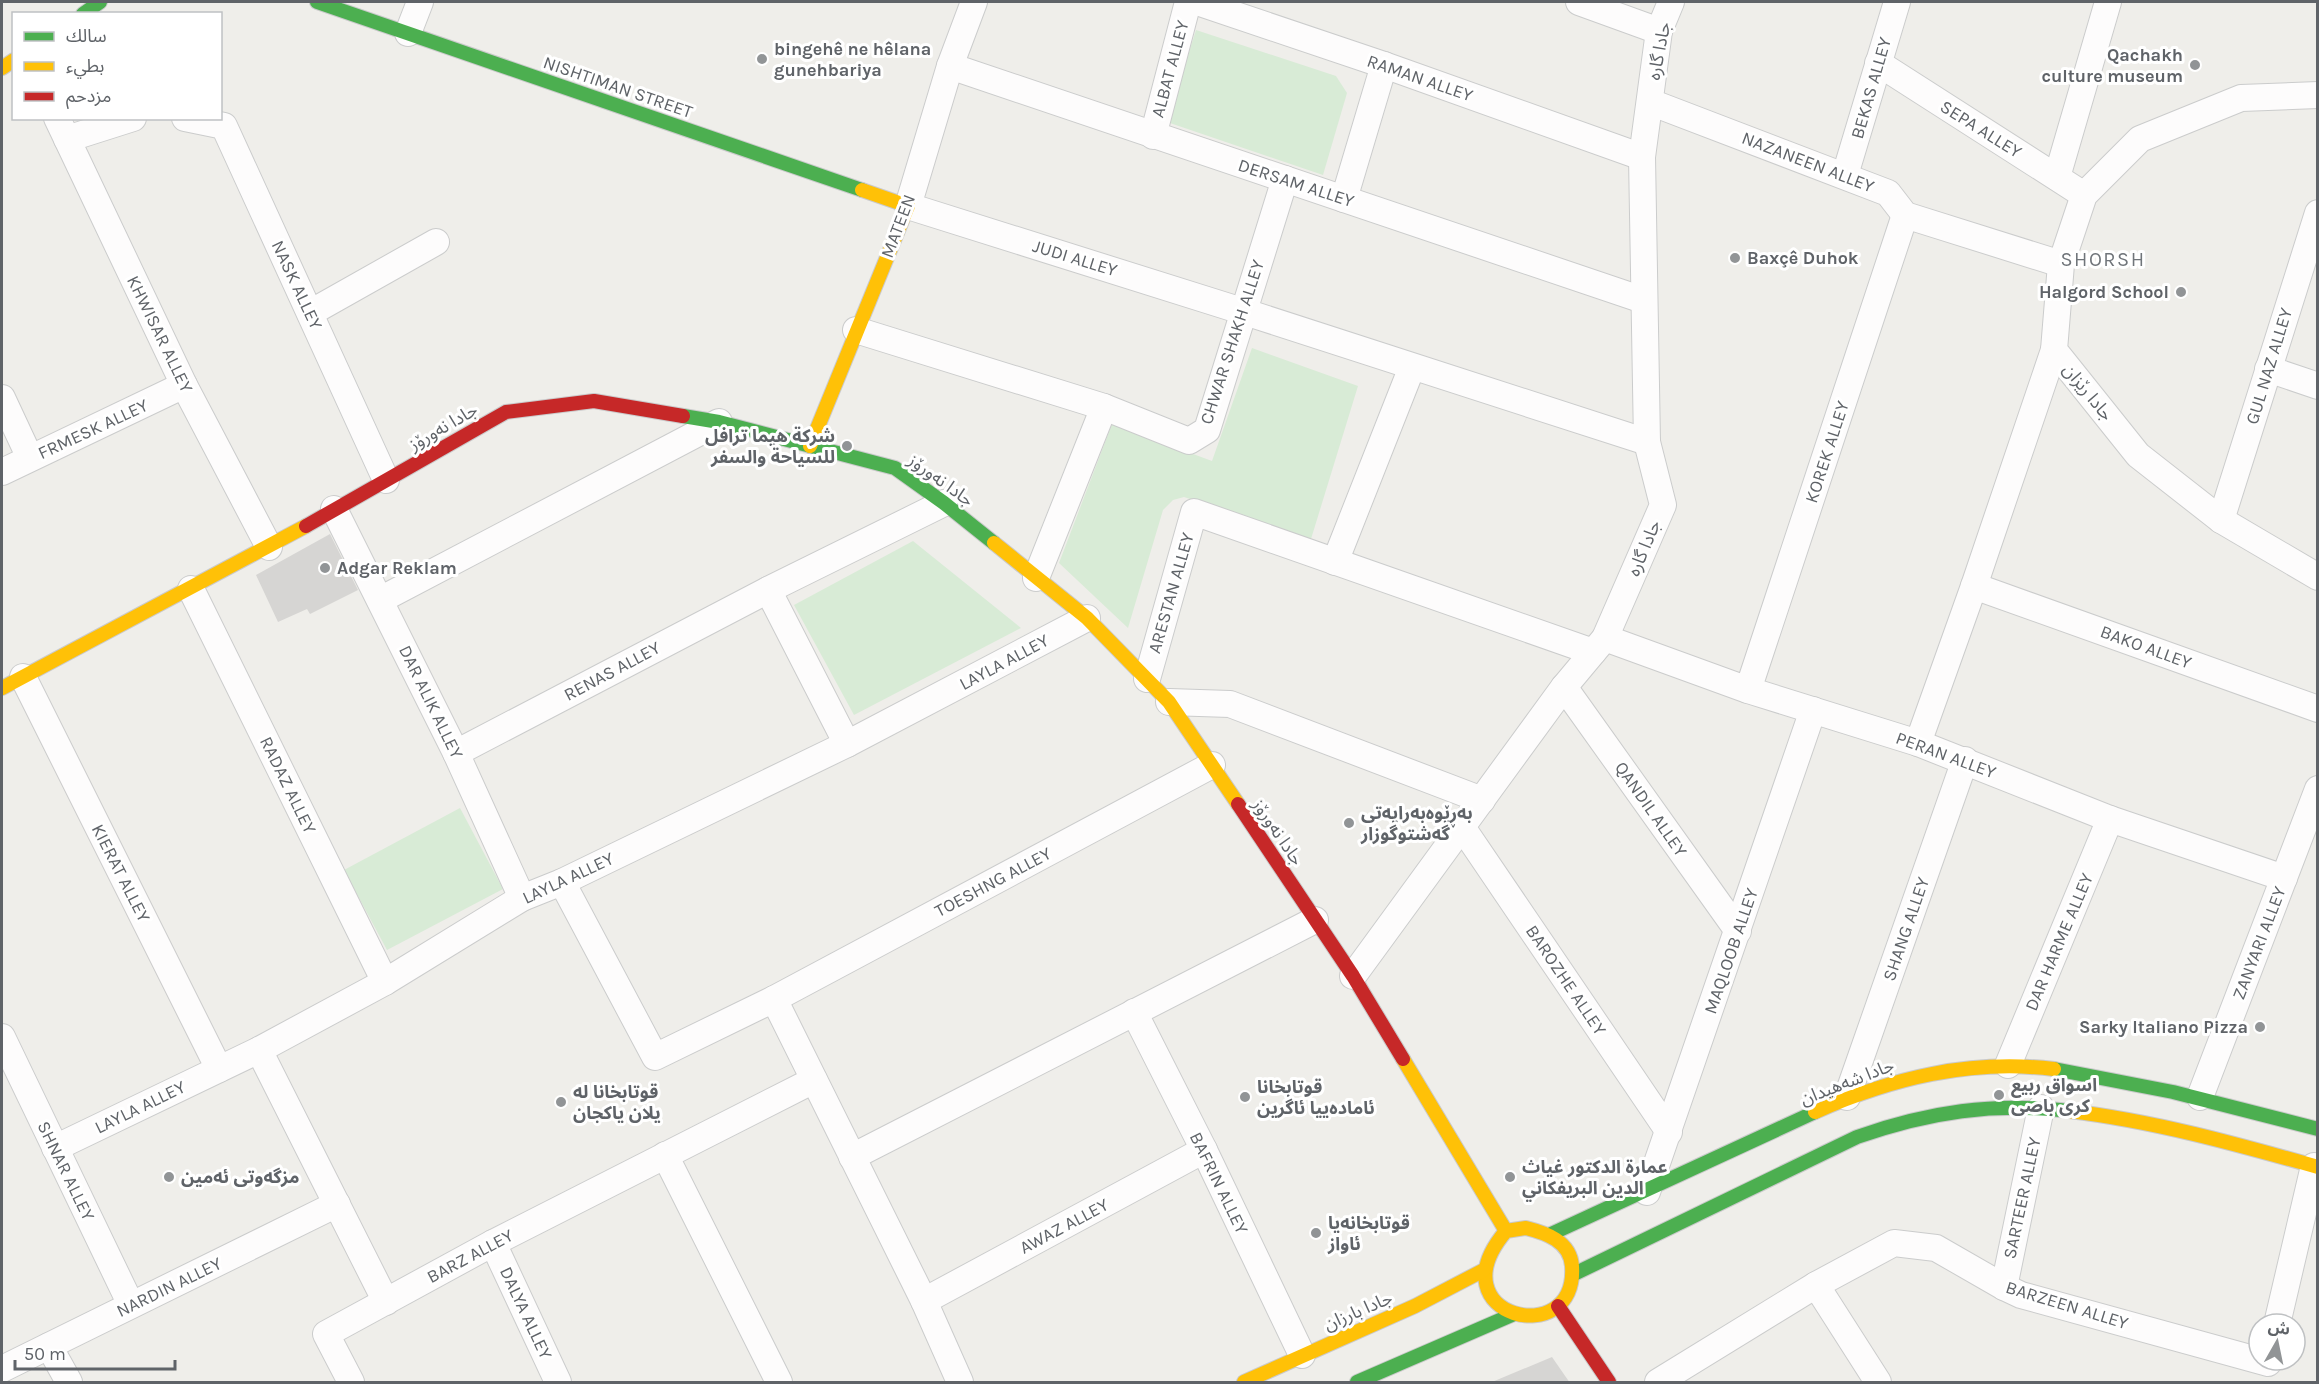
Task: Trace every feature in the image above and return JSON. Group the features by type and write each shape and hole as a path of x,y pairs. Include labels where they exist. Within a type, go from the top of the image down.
{"street":[{"path":"86,12 100,2"},
{"name":"NISHTIMAN STREET","path":"317,2 908,206"},
{"path":"408,33 420,2"},
{"name":"MATEEN","path":"810,446 908,206 950,66 974,2"},
{"name":"ALBAT ALLEY","path":"1153,136 1188,2"},
{"name":"RAMAN ALLEY","path":"1197,2 1384,64 1642,157"},
{"path":"1579,2 1659,31"},
{"name":"جادا گارە","path":"1353,976 1564,687 1599,645 1663,505 1647,442 1642,157 1659,31 1671,2"},
{"name":"BEKAS ALLEY","path":"1845,175 1897,2"},
{"path":"2057,177 2108,2"},
{"name":"SEPA ALLEY","path":"1878,63 2084,195"},
{"path":"1344,199 1384,64"},
{"name":"DERSAM ALLEY","path":"950,66 1643,300"},
{"name":"جادا رێزان","path":"2318,95 2241,98 2140,139 2084,195 2061,264 2054,350 2138,455 2221,520 2318,577"},
{"name":"NAZANEEN ALLEY","path":"1650,102 1888,193 1905,214"},
{"path":"62,129 120,120"},
{"name":"NASK ALLEY","path":"195,120 224,126 386,480"},
{"name":"KHWISAR ALLEY","path":"62,129 184,385 270,547"},
{"name":"CHWAR SHAKH ALLEY","path":"1104,407 1189,441 1207,430 1242,311 1285,179"},
{"name":"JUDI ALLEY","path":"908,206 1647,442"},
{"name":"GUL NAZ ALLEY","path":"2221,520 2318,213"},
{"path":"1905,214 2061,264"},
{"name":"KOREK ALLEY","path":"1748,690 1905,214"},
{"path":"310,313 436,242"},
{"path":"856,330 1104,407 1036,578"},
{"path":"1918,743 2054,350"},
{"path":"1335,562 1412,367"},
{"path":"2268,369 2318,386"},
{"name":"FRMESK ALLEY","path":"2,472 184,385"},
{"path":"2,398 30,459"},
{"name":"جادا نەورۆز","path":"12,683 270,547 506,412 594,402 719,422 895,468 944,503 1087,618 1169,702 1353,976 1506,1231"},
{"path":"380,600 719,422"},
{"name":"RENAS ALLEY","path":"456,753 768,590 944,503"},
{"name":"DAR ALIK ALLEY","path":"334,509 456,753 522,898"},
{"name":"ARESTAN ALLEY","path":"1147,679 1194,512 1335,562 1599,645"},
{"name":"BAKO ALLEY","path":"1974,586 2318,709"},
{"name":"RADAZ ALLEY","path":"191,589 385,982"},
{"path":"768,590 847,744"},
{"name":"LAYLA ALLEY","path":"55,1148 259,1050 385,982 522,898 562,882 847,744 1087,618"},
{"name":"PERAN ALLEY","path":"1599,645 1918,743 2110,819 2284,878"},
{"name":"KIERAT ALLEY","path":"12,683 219,1069"},
{"name":"QANDIL ALLEY","path":"1564,687 1738,931"},
{"path":"1169,702 1230,704 1482,800"},
{"name":"MAQLOOB ALLEY","path":"1647,1192 1813,710"},
{"name":"SHANG ALLEY","path":"1847,1097 1965,760"},
{"name":"TOESHNG ALLEY","path":"562,882 655,1057 774,999 1212,765"},
{"name":"ZANYARI ALLEY","path":"2200,1097 2318,789"},
{"name":"DAR HARME ALLEY","path":"2008,1065 2110,819"},
{"name":"BAROZHE ALLEY","path":"1462,827 1669,1132"},
{"path":"852,1157 1315,920"},
{"path":"774,999 924,1301 960,1383"},
{"name":"BAFRIN ALLEY","path":"1134,1012 1204,1150 1302,1355"},
{"name":"SHNAR ALLEY","path":"2,1037 131,1305"},
{"path":"259,1050 386,1302"},
{"name":"جادا شەهیدان","path":"1551,1234 1647,1192 1847,1097 1899,1079 1962,1068 2008,1065 2054,1069 2200,1097 2318,1129"},
{"name":"BARZ ALLEY","path":"351,1383 326,1334 493,1243 814,1080"},
{"path":"1574,1274 1857,1137 1929,1114 2003,1106 2040,1108 2162,1126 2260,1150 2316,1167 2280,1312"},
{"name":"SARTEER ALLEY","path":"2004,1287 2040,1108"},
{"name":"AWAZ ALLEY","path":"924,1301 1204,1150"},
{"path":"664,1155 779,1383"},
{"name":"NARDIN ALLEY","path":"2,1369 337,1204"},
{"path":"1526,1228 1539,1229 1551,1234 1568,1251 1574,1274 1566,1297 1549,1312 1537,1316 1526,1317 1514,1314 1492,1297 1486,1284 1484,1270 1490,1252 1506,1231 1526,1228"},
{"name":"DALYA ALLEY","path":"493,1243 558,1383"},
{"name":"BARZEEN ALLEY","path":"1658,1383 1816,1285 1894,1243 1936,1248 2020,1294 2247,1362"},
{"name":"جادا بارزان","path":"1244,1383 1415,1306 1484,1270"},
{"path":"1816,1285 1878,1383"},
{"path":"1558,1306 1609,1383"},
{"path":"1357,1383 1514,1314"},
{"path":"49,1346 69,1383"}],"green space":[{"path":"1196,30 1336,76 1347,93 1323,175 1167,122"},
{"path":"1252,348 1358,386 1311,539 1184,497 1173,500 1163,510 1128,628 1059,563 1112,424 1212,461"},
{"path":"913,541 1021,628 854,715 794,605"},
{"path":"460,808 503,889 387,950 344,870"}],"building":[{"name":"Adgar Reklam","path":"330,534 358,590 310,614 307,609 278,622 256,575"},
{"path":"1552,1357 1570,1383 1492,1383 1492,1382"}],"traffic: fast":[{"path":"86,12 100,2"},
{"path":"317,2 862,190"},
{"path":"683,416 719,422 895,468 994,543"},
{"path":"2054,1069 2173,1092 2318,1129"},
{"path":"1574,1274 1857,1137 1883,1128 1962,1111 2014,1108 2069,1111"},
{"path":"1551,1234 1815,1112"},
{"path":"1357,1382 1514,1314"}],"traffic: slow":[{"path":"2,68 12,61"},
{"path":"810,446 908,206 862,190"},
{"path":"2,688 306,526"},
{"path":"994,543 1087,618 1169,702 1238,804"},
{"path":"1403,1059 1506,1231"},
{"path":"1815,1112 1873,1090 1932,1074 1992,1067 2054,1069"},
{"path":"2069,1111 2164,1127 2318,1167"},
{"path":"1526,1228 1549,1236 1562,1244 1567,1250 1572,1266 1568,1293 1554,1309 1535,1315 1514,1313 1496,1303 1486,1285 1488,1261 1506,1231 1526,1228"},
{"path":"1244,1382 1415,1306 1484,1270"}],"traffic: jam":[{"path":"306,526 506,412 594,401 683,416"},
{"path":"1238,804 1353,976 1403,1059"},
{"path":"1558,1306 1609,1382"}],"place":[{"name":"bingehê ne hêlana gunehbariya","path":"762,59"},
{"name":"Qachakh culture museum","path":"2195,65"},
{"name":"Baxçê Duhok","path":"1735,258"},
{"name":"Halgord School","path":"2181,292"},
{"name":"شركة هيما ترافل للسياحة والسفر","path":"847,446"},
{"name":"Adgar Reklam","path":"325,568"},
{"name":"بەڕێوەبەرایەتی گەشتوگوزار","path":"1349,823"},
{"name":"Sarky Italiano Pizza","path":"2260,1027"},
{"name":"اسواق ربيع كرى باصى","path":"1999,1095"},
{"name":"قوتابخانا ئامادەییا ئاگرین","path":"1245,1097"},
{"name":"قوتابخانا له يلان ياكجان","path":"561,1102"},
{"name":"مزگەوتی ئەمین","path":"169,1177"},
{"name":"عمارة الدكتور غياث الدين البريفكاني","path":"1510,1177"},
{"name":"قوتابخانەیا ئاواز","path":"1316,1233"}],"district":[{"name":"SHORSH","path":"2103,259"}]}
